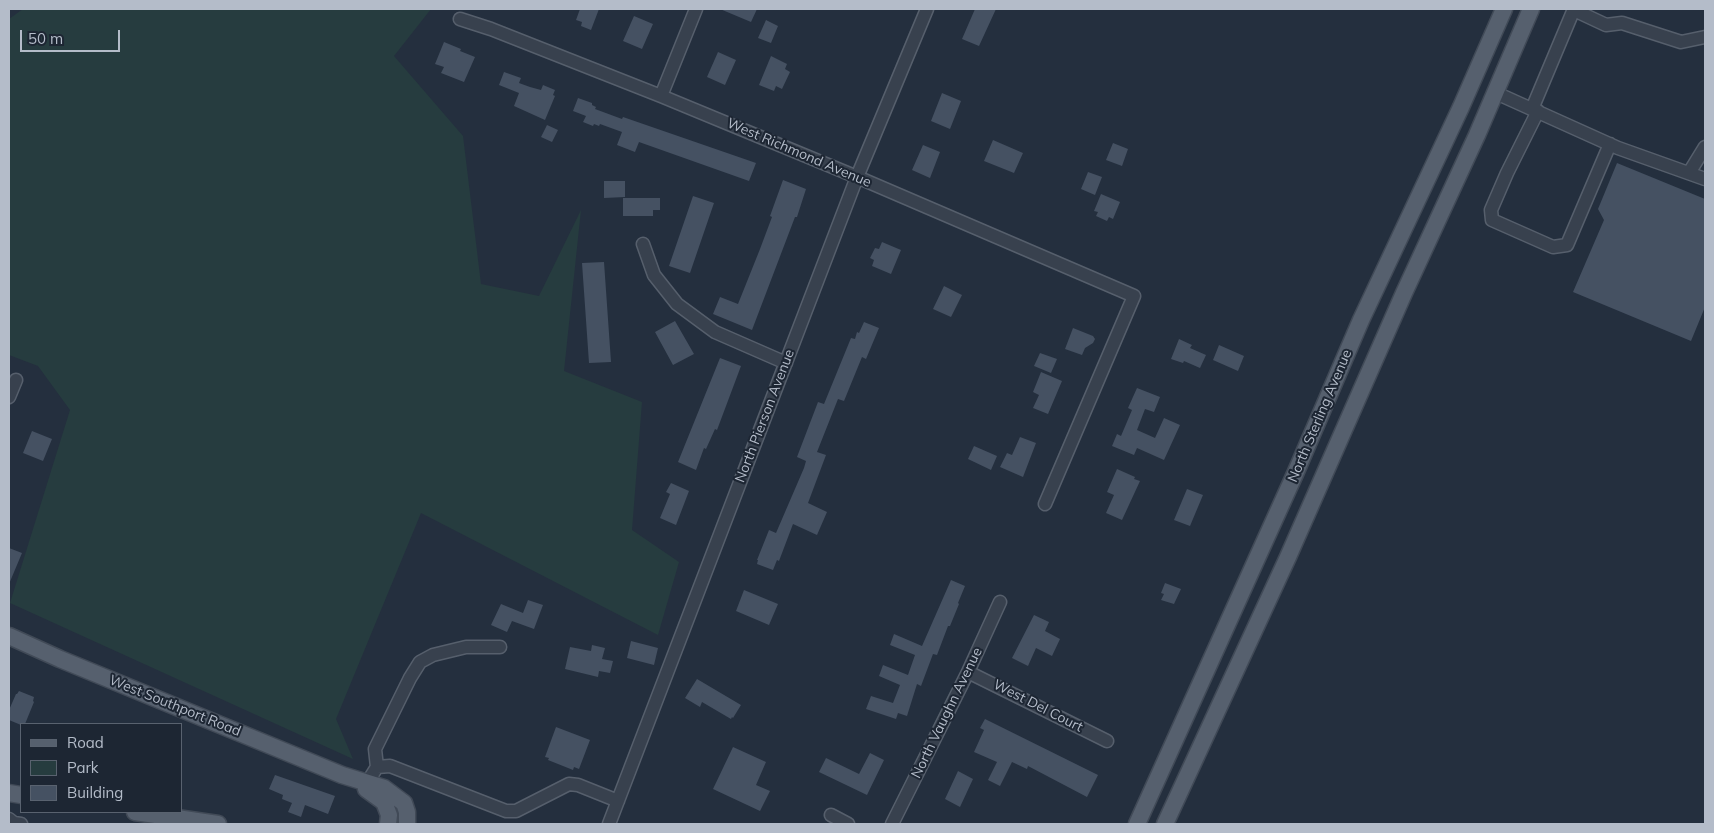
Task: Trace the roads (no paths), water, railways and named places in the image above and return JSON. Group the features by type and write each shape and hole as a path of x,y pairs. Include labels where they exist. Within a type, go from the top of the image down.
{"main road":[{"name":"North Sterling Avenue","path":"1137,824 1295,474 1361,320 1461,107 1504,9"},
{"name":"North Sterling Avenue","path":"1166,824 1288,557 1358,394 1496,92 1531,9"},
{"name":"West Southport Road","path":"9,636 342,775 384,788 404,803 407,812 407,824"},
{"name":"West Southport Road","path":"342,775 384,802 389,815 388,824"},
{"path":"141,813 209,824"}],"street":[{"path":"661,96 696,9"},
{"name":"North Pierson Avenue","path":"609,824 857,177 927,9"},
{"path":"1610,144 1567,245 1553,247 1492,220 1491,210 1535,110 1574,9 1606,24 1622,23 1681,42 1705,37"},
{"name":"West Richmond Avenue","path":"460,19 491,28 661,96 857,177 1134,296 1045,504"},
{"path":"1496,92 1610,144 1705,179"},
{"path":"1688,173 1705,147"},
{"path":"643,244 654,275 677,304 715,332 786,363"},
{"path":"9,397 16,380"},
{"name":"North Vaughn Avenue","path":"892,824 968,672 1000,602"},
{"path":"367,783 377,767 375,749 410,678 420,662 432,656 466,647 500,647"},
{"name":"West Del Court","path":"968,672 1107,741"},
{"path":"377,767 398,768 506,811 516,811 568,784 578,785 618,801"},
{"path":"831,815 848,824"},
{"path":"9,819 14,823 21,824"}]}
